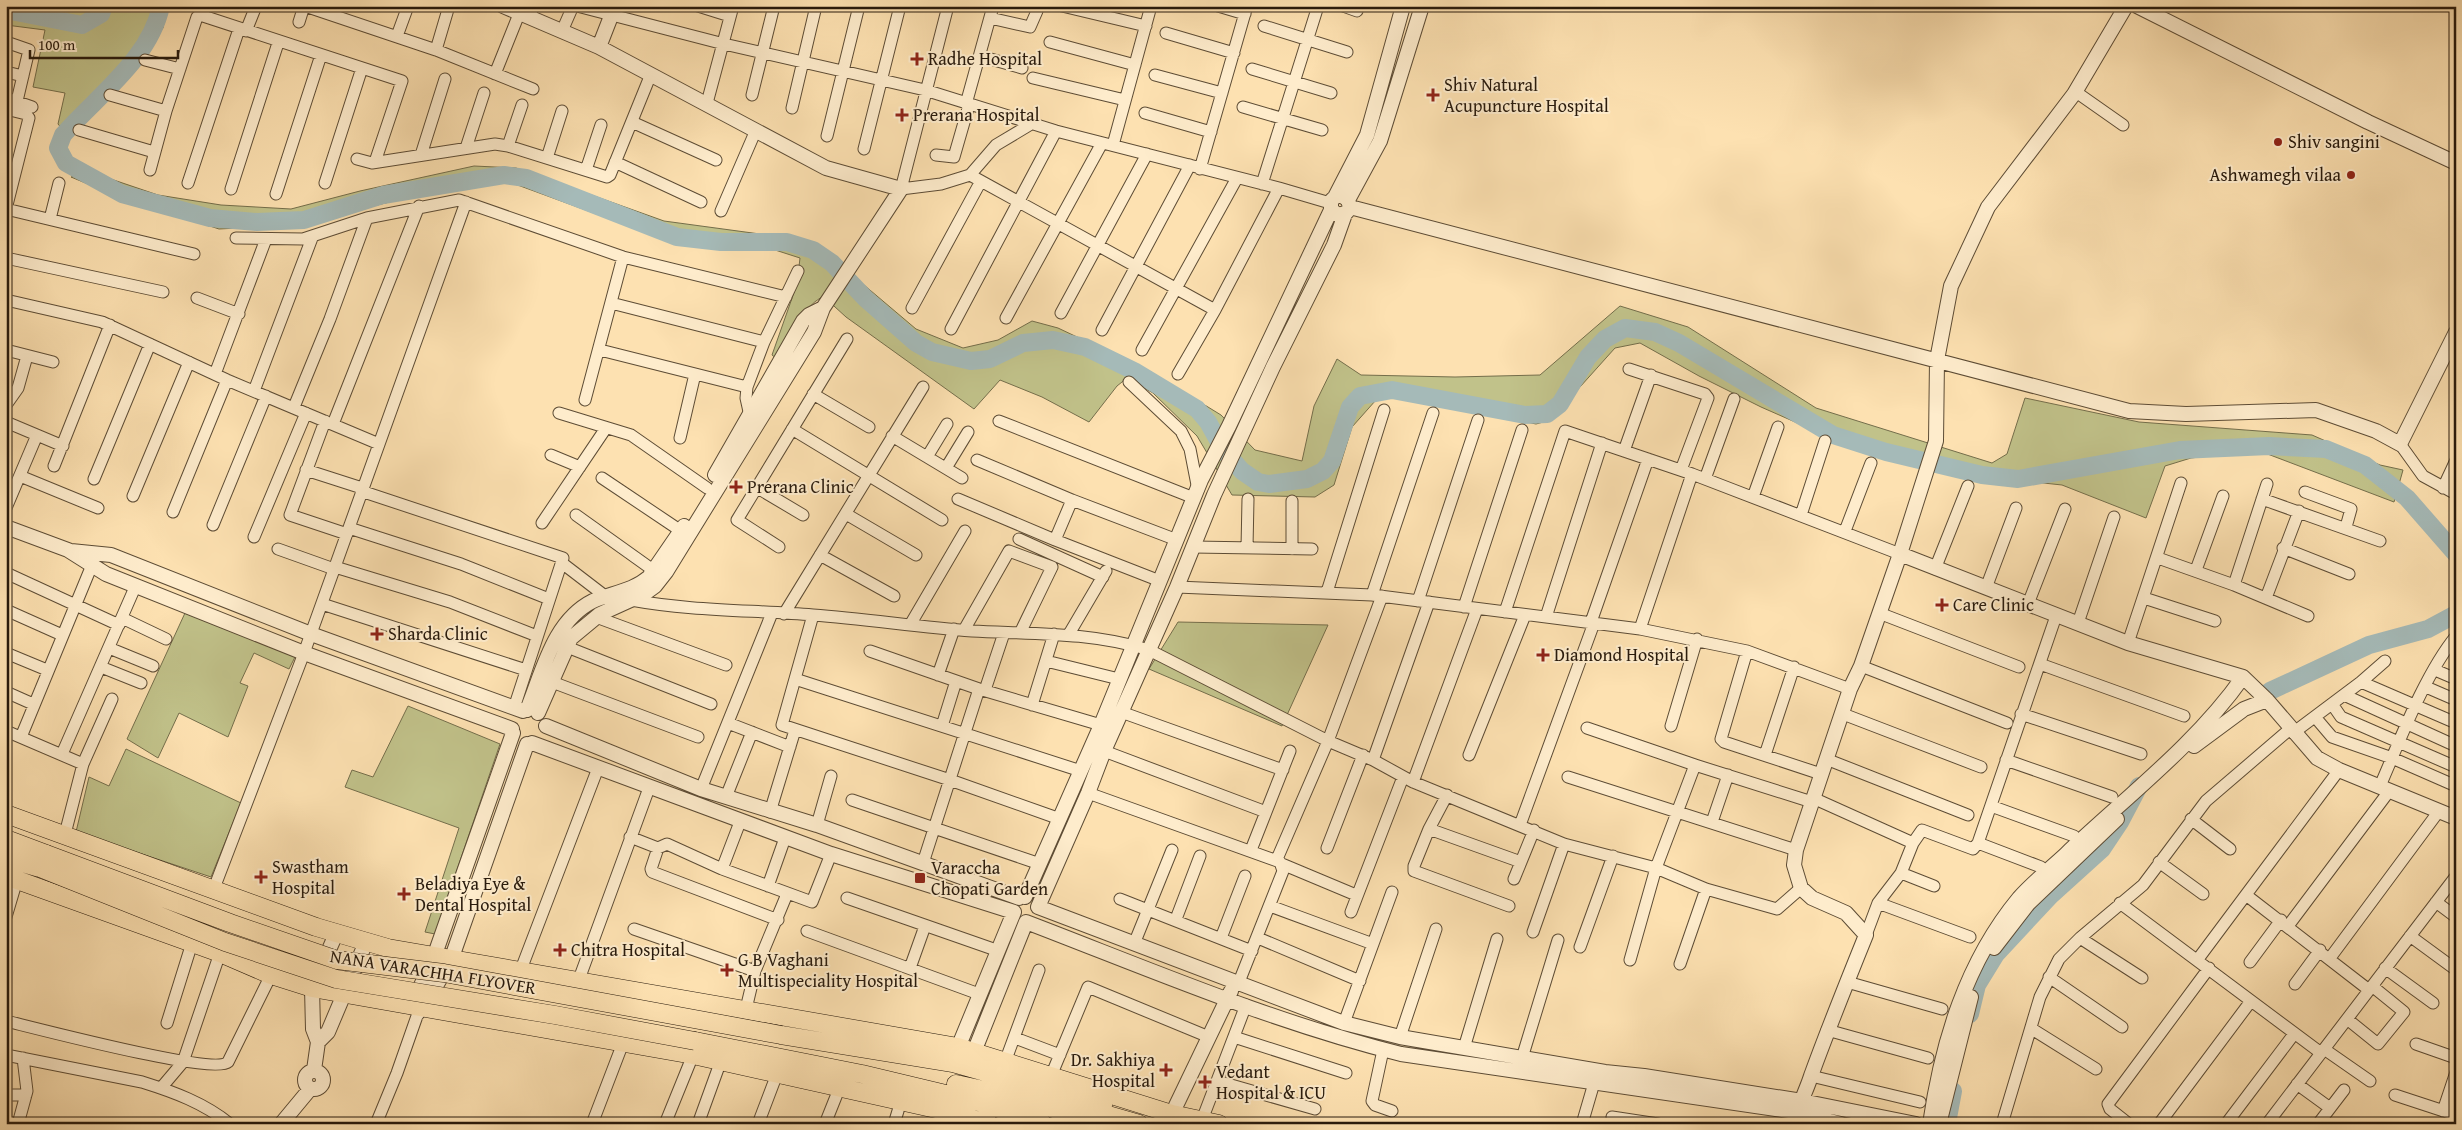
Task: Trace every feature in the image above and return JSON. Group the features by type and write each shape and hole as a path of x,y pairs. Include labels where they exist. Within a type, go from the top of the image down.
{"main road":[{"path":"6,814 336,934 366,942 443,959 746,1009 886,1051 1006,1062 1051,1076 1170,1119"},
{"path":"6,830 14,842"},
{"name":"NANA VARACHHA FLYOVER","path":"14,842 43,861 225,942 336,979 564,1017 724,1055"},
{"name":"NANA VARACHHA FLYOVER","path":"6,858 43,861 337,960 454,974 781,1035 830,1033"},
{"path":"12,878 220,953 272,976 312,988 418,1009 623,1043 694,1048"},
{"path":"830,1033 963,1057 1170,1119 1210,1122"},
{"path":"886,1051 903,1064 973,1078 1140,1124"},
{"path":"724,1055 862,1074 979,1102 1043,1124"},
{"path":"724,1055 777,1074 901,1101 989,1124"},
{"path":"862,1074 891,1070 1011,1096 1102,1124"}],"street":[{"path":"188,183 242,30 256,6"},
{"path":"299,22 305,6 436,50 533,89"},
{"path":"397,36 408,6"},
{"path":"436,50 448,6"},
{"path":"503,6 527,13 599,47 826,168 901,189 942,184 970,176 996,145 1031,124"},
{"path":"562,31 575,6 612,11 724,44 925,90 967,105 1056,131 2129,411 2186,414 2316,410 2376,431 2400,444 2423,476 2456,494"},
{"path":"698,6 732,11 707,103"},
{"path":"752,95 774,6"},
{"path":"792,108 816,6"},
{"path":"827,136 859,6"},
{"path":"864,149 900,6"},
{"path":"443,959 513,731 515,718 526,710 552,682 571,638 596,617 632,600 655,586 666,572 814,332 825,305 901,189 948,6"},
{"path":"1062,6 1146,26"},
{"path":"1006,318 1108,144 1126,100 1151,6"},
{"path":"1102,330 1195,167 1211,132 1246,10 1218,6"},
{"path":"1262,184 1318,6"},
{"path":"1343,6 1356,11"},
{"path":"963,1057 979,994 996,950 1014,912 1014,904 1022,898 1040,864 1081,772 1198,489 1340,205 1367,135 1403,6"},
{"path":"963,1057 1026,922 1036,916 1038,907 1088,793 1104,751 1177,588 1214,495 1240,437 1334,245 1340,205 1380,141 1422,6"},
{"path":"1866,935 1846,913 1812,898 1801,888 1794,865 1796,850 1826,759 1900,554 1936,442 1937,360 1951,286 1988,207 2076,92 2126,6"},
{"path":"2137,6 2368,122 2456,163"},
{"path":"599,47 612,11"},
{"path":"936,155 954,158 980,56 989,12 1030,27 1037,11"},
{"path":"495,74 527,13"},
{"path":"150,170 166,111 198,16 403,82 375,162"},
{"path":"1264,26 1347,52"},
{"path":"1166,33 1234,53"},
{"path":"6,42 26,47 29,50 23,76 12,100 32,107"},
{"path":"1050,42 1135,65"},
{"path":"231,189 278,43"},
{"path":"276,194 321,55"},
{"path":"980,56 1022,68"},
{"path":"145,60 180,69"},
{"path":"325,183 362,68"},
{"path":"1252,69 1331,93"},
{"path":"6,72 23,76"},
{"path":"357,159 375,162 495,144 508,146 607,177 632,122 650,74"},
{"path":"1155,75 1222,93"},
{"path":"1033,78 1126,100"},
{"path":"421,155 445,79"},
{"path":"2076,92 2123,125"},
{"path":"466,148 484,93"},
{"path":"110,95 166,111"},
{"path":"508,146 522,105"},
{"path":"1243,107 1322,130"},
{"path":"6,109 29,117 12,160 6,209 194,254"},
{"path":"547,158 562,111"},
{"path":"1145,113 1211,132"},
{"path":"632,122 716,160"},
{"path":"586,170 601,125"},
{"path":"79,130 154,152"},
{"path":"721,211 756,130"},
{"path":"952,329 1056,131"},
{"path":"1061,313 1147,154"},
{"path":"615,162 701,202"},
{"path":"970,176 1060,223 1215,310"},
{"path":"1142,350 1236,178"},
{"path":"912,308 981,181"},
{"path":"50,219 58,183"},
{"path":"1178,374 1215,310 1279,188"},
{"path":"236,238 295,240 312,238 341,225 456,199 623,258 786,297"},
{"path":"213,890 311,634 466,202"},
{"path":"419,206 329,423 306,470 290,515 467,566 549,599"},
{"path":"294,407 330,319 367,218"},
{"path":"254,391 312,238"},
{"path":"215,374 266,239"},
{"path":"6,258 163,292"},
{"path":"585,400 600,350 610,303 623,258"},
{"path":"750,416 746,398 747,387 764,342 798,271"},
{"path":"197,298 239,314"},
{"path":"6,300 93,319 110,325 228,380 379,444"},
{"path":"610,303 764,342"},
{"path":"526,710 565,623 581,607 605,596 634,588 653,570 681,531 707,488 803,321 825,305"},
{"path":"54,466 110,325"},
{"path":"2400,444 2456,332"},
{"path":"780,547 737,521 847,339"},
{"path":"94,479 150,344"},
{"path":"6,350 53,362"},
{"path":"600,350 747,387"},
{"path":"6,405 18,388 27,356"},
{"path":"133,496 189,362"},
{"path":"1629,369 1705,394 1708,398 1681,470"},
{"path":"680,438 695,374"},
{"path":"1624,451 1651,375"},
{"path":"173,512 228,380"},
{"path":"1129,382 1181,431 1190,449 1198,489"},
{"path":"701,789 728,723 778,613 820,555 923,387"},
{"path":"813,394 869,426"},
{"path":"213,525 266,396"},
{"path":"1705,479 1734,400"},
{"path":"1327,592 1384,410"},
{"path":"254,537 306,413"},
{"path":"559,413 631,435 707,488"},
{"path":"1170,1119 1252,951 1270,906 1283,871 1280,861 1328,741 1377,596 1433,413"},
{"path":"1327,848 1368,757 1424,602 1478,420"},
{"path":"6,422 63,446"},
{"path":"999,422 1198,489"},
{"path":"927,457 947,424"},
{"path":"1752,497 1778,427"},
{"path":"542,523 606,428"},
{"path":"792,429 942,520"},
{"path":"1464,607 1522,430"},
{"path":"1505,612 1564,432 1567,431 1681,470 1846,531 1934,569 2128,643 2243,677 2267,700 2317,758 2338,770 2456,818"},
{"path":"946,468 968,432"},
{"path":"6,508 37,435"},
{"path":"892,436 962,478"},
{"path":"1801,515 1825,441"},
{"path":"1546,617 1602,443"},
{"path":"550,455 580,467"},
{"path":"1520,825 1593,623 1648,459"},
{"path":"978,460 1072,500 1177,540"},
{"path":"2443,488 2456,460"},
{"path":"1846,531 1871,462"},
{"path":"306,470 561,556 562,563 526,670 526,710"},
{"path":"1640,629 1692,474"},
{"path":"20,476 98,508"},
{"path":"602,478 681,531"},
{"path":"2128,643 2158,558 2181,483"},
{"path":"2234,585 2267,484"},
{"path":"1934,569 1968,486"},
{"path":"756,487 803,515"},
{"path":"2305,492 2351,509 2346,527"},
{"path":"2196,570 2223,496"},
{"path":"958,499 1055,540 1160,581"},
{"path":"1247,548 1248,499"},
{"path":"2262,499 2346,527 2380,541"},
{"path":"1055,540 1072,500"},
{"path":"1292,501 1292,549"},
{"path":"1986,588 2016,508"},
{"path":"2028,604 2065,509"},
{"path":"2266,598 2283,548 2299,511"},
{"path":"846,514 916,555"},
{"path":"576,515 653,570"},
{"path":"2078,623 2114,517"},
{"path":"6,527 68,550 106,574 304,653 513,731 519,741 598,768 831,854 1014,912 1018,919 1227,999 1344,1040 1383,1050 1427,1058 1594,1083 1841,1124"},
{"path":"910,625 965,531"},
{"path":"1019,539 1103,576"},
{"path":"1194,547 1312,549"},
{"path":"2283,548 2349,574"},
{"path":"278,549 450,602 537,636"},
{"path":"68,550 111,555 311,634 526,710 543,719 546,726 542,737 530,744 443,959 418,1009 397,1073 376,1124"},
{"path":"938,675 959,630 1009,551 1052,567 1020,633"},
{"path":"820,555 894,596"},
{"path":"2158,558 2196,570 2308,616"},
{"path":"1069,634 1112,562"},
{"path":"562,563 605,596"},
{"path":"21,737 47,670 92,565"},
{"path":"6,573 75,605 166,639"},
{"path":"62,754 136,585"},
{"path":"1177,588 1327,592 1377,596 1640,629 1697,639 1747,651 1850,689"},
{"path":"2144,598 2215,621"},
{"path":"632,600 663,606 813,615 959,630 1069,634 1133,645 1149,650 1328,741 1368,757 1408,780 1534,830 1564,844 1656,868 1706,888 1776,909 1801,888"},
{"path":"322,604 526,670"},
{"path":"1351,912 1356,895 1408,780 1477,609"},
{"path":"6,610 62,635"},
{"path":"1879,613 2019,667"},
{"path":"813,615 781,721 783,726 950,780 1060,819"},
{"path":"1469,754 1525,615"},
{"path":"1800,1117 1827,1030 1878,903 1901,873 1913,843 1922,830 1973,849 1978,843 2056,616"},
{"path":"596,617 726,665"},
{"path":"923,863 964,734 1004,633"},
{"path":"1032,706 1054,634"},
{"path":"2250,962 2285,923 2385,788 2392,758 2399,742 2444,652 2456,636"},
{"path":"1670,726 1697,639"},
{"path":"567,647 711,704"},
{"path":"109,648 153,666"},
{"path":"870,651 1032,706 1101,725"},
{"path":"1747,651 1721,739 1821,774"},
{"path":"2444,652 2456,657"},
{"path":"6,653 47,670"},
{"path":"1046,661 1119,679"},
{"path":"2002,1124 2032,1029 2040,997 2059,959 2080,938 2143,885 2206,801 2292,731 2344,695 2385,661"},
{"path":"2040,664 2184,716"},
{"path":"1861,666 2007,724"},
{"path":"101,667 141,683"},
{"path":"1765,755 1794,667"},
{"path":"2435,670 2456,679"},
{"path":"1930,1124 1936,1085 1956,1010 1978,958 1994,933 2020,897 2209,720 2243,677"},
{"path":"795,678 1081,772"},
{"path":"942,726 956,681"},
{"path":"552,682 698,737"},
{"path":"2361,682 2456,723"},
{"path":"2426,687 2456,700"},
{"path":"6,692 33,704"},
{"path":"2344,695 2456,746"},
{"path":"65,834 83,764 112,699"},
{"path":"1939,1124 1967,1006 1988,957 2028,904 2205,736 2244,709 2267,700"},
{"path":"2332,704 2341,717 2456,767"},
{"path":"1121,712 1282,770"},
{"path":"1843,714 1981,766"},
{"path":"2021,714 2142,754"},
{"path":"2314,717 2332,737 2392,758 2456,786"},
{"path":"728,723 790,747"},
{"path":"546,726 701,789 817,826 1022,898 1034,900 1038,907 1344,1023 1400,1037 1522,1058 1800,1117 1916,1124"},
{"path":"1587,728 1695,765 1813,800 1913,843"},
{"path":"770,812 795,730"},
{"path":"6,731 83,764"},
{"path":"726,797 752,732"},
{"path":"1104,751 1266,812"},
{"path":"1251,850 1290,751"},
{"path":"1826,759 1968,815"},
{"path":"2006,760 2112,796"},
{"path":"1630,960 1656,868 1695,765"},
{"path":"520,972 598,768"},
{"path":"2198,959 2338,770"},
{"path":"1712,822 1728,775"},
{"path":"817,826 831,776"},
{"path":"1568,777 1796,850"},
{"path":"578,982 648,788"},
{"path":"1088,793 1280,861 1356,895"},
{"path":"1447,795 1429,830 1414,866 1414,871 1509,906"},
{"path":"852,800 1040,864"},
{"path":"1991,806 2074,836"},
{"path":"2330,958 2439,810"},
{"path":"2191,819 2230,849"},
{"path":"722,869 740,822"},
{"path":"1429,830 1521,862"},
{"path":"1514,879 1534,830"},
{"path":"630,837 658,848 667,844 722,869 787,894 814,900 831,854"},
{"path":"768,886 785,838"},
{"path":"1978,843 2041,867"},
{"path":"1533,932 1564,844"},
{"path":"658,848 651,869 652,872 778,920"},
{"path":"1134,944 1172,850"},
{"path":"1176,920 1200,856"},
{"path":"1580,947 1614,856"},
{"path":"2159,862 2203,894"},
{"path":"1901,873 1934,886"},
{"path":"1221,938 1245,876"},
{"path":"2267,1124 2456,876"},
{"path":"6,917 12,878"},
{"path":"1680,964 1706,888"},
{"path":"1344,1023 1392,892"},
{"path":"746,1009 755,972 778,920 787,894"},
{"path":"2246,894 2404,1012 2378,1044 2347,1019"},
{"path":"847,898 996,950"},
{"path":"1120,899 1252,951"},
{"path":"2436,902 2456,917"},
{"path":"1878,903 1970,937"},
{"path":"2120,903 2198,959 2294,1034 2323,1050 2370,1081"},
{"path":"1270,906 1373,944"},
{"path":"910,968 926,926"},
{"path":"634,929 755,972"},
{"path":"1400,1037 1436,929"},
{"path":"807,931 979,994"},
{"path":"281,1124 310,1089 319,1089 322,1084 322,1077 319,1072 314,1070 318,1042 313,1029 312,988 336,934"},
{"path":"2410,936 2454,969"},
{"path":"1258,938 1360,981"},
{"path":"2080,938 2142,978"},
{"path":"1464,1048 1497,939"},
{"path":"1522,1058 1558,940"},
{"path":"318,1042 328,1032 366,942"},
{"path":"167,1023 192,943"},
{"path":"2295,984 2320,950"},
{"path":"161,1088 183,1062 220,953"},
{"path":"2129,1124 2110,1109 2108,1104 2209,968"},
{"path":"2385,968 2433,1003"},
{"path":"1006,1062 1039,970"},
{"path":"6,1020 183,1062 226,1064 272,976"},
{"path":"2049,977 2122,1027"},
{"path":"1847,982 1942,1009"},
{"path":"1051,1076 1088,987 1209,1037"},
{"path":"2159,1124 2251,1001"},
{"path":"1210,1122 1217,1081 1246,1005"},
{"path":"2032,1029 2096,1070"},
{"path":"1827,1030 1928,1058"},
{"path":"2226,1124 2294,1034"},
{"path":"1234,1037 1346,1073"},
{"path":"1014,1038 1060,1055"},
{"path":"592,1124 623,1043"},
{"path":"2416,1044 2456,1058"},
{"path":"665,1124 694,1048"},
{"path":"1383,1050 1372,1101 1375,1105 1392,1111"},
{"path":"6,1055 161,1088 214,1111 230,1124"},
{"path":"698,1124 724,1055"},
{"path":"18,1124 26,1095 23,1058"},
{"path":"2443,1111 2456,1072"},
{"path":"758,1124 777,1074"},
{"path":"1812,1076 1920,1102"},
{"path":"1217,1081 1315,1109"},
{"path":"1582,1124 1594,1083"},
{"path":"2297,1084 2330,1108"},
{"path":"825,1124 839,1089"},
{"path":"2318,1124 2344,1090"},
{"path":"6,1094 26,1095"},
{"path":"2395,1095 2456,1115"},
{"path":"894,1124 901,1101"},
{"path":"1612,1117 1658,1124"}],"green space":[{"path":"6,6 45,9 46,6 167,6 163,28 69,137 58,124 65,93 33,87 45,30 6,25"},
{"path":"474,166 516,168 664,221 782,237 810,245 838,263 916,329 963,348 998,340 1032,321 1058,328 1151,372 1221,415 1255,450 1302,461 1314,406 1337,359 1361,375 1455,377 1540,375 1620,306 1688,327 1816,408 1992,463 2007,454 2025,398 2139,422 2312,435 2380,465 2403,470 2394,502 2257,450 2191,458 2165,466 2146,518 2062,485 1978,476 1920,463 1836,440 1761,407 1699,376 1640,343 1615,348 1547,421 1536,424 1388,394 1376,400 1352,427 1334,485 1315,497 1232,495 1197,436 1153,393 1127,378 1117,386 1089,422 1042,397 1000,380 974,409 846,317 823,296 802,316 777,359 772,355 797,284 800,258 772,249 677,239 640,230 504,180 414,196 296,225 219,229 112,194 71,177 90,172 158,195 221,205 291,209 360,191"},
{"path":"185,613 295,657 289,669 254,653 240,683 248,686 228,737 179,713 158,758 127,739"},
{"path":"1178,622 1328,625 1282,726 1149,669"},
{"path":"408,706 500,744 435,934 425,932 459,828 345,787 352,770 373,777"},
{"path":"126,749 241,803 211,877 76,832 89,777 109,786"}],"waterway":[{"path":"6,10 82,25 101,14 104,6"},
{"path":"161,6 155,25 146,43 134,60 121,76 63,135 58,148 66,163 122,194 210,218 257,222 304,220 383,195 504,175 526,178 677,237 721,242 787,242 813,250 832,263 866,299 916,343 932,352 971,361 990,359 1023,343 1053,340 1085,347 1134,371 1197,409 1208,422 1224,451 1242,471 1258,482 1269,484 1307,479 1323,471 1332,461 1350,407 1360,396 1392,390 1525,415 1547,414 1560,404 1588,357 1605,339 1625,328 1655,332 1679,343 1833,435 1886,452 1982,475 2018,479 2180,450 2269,446 2326,449 2365,465 2407,498 2456,554"},
{"path":"2270,691 2369,645 2428,629 2456,614"},
{"path":"1970,1014 1977,985 1996,954 2050,896 2102,849 2120,822 2139,786"},
{"path":"1947,1123 1953,1091"}],"place":[{"name":"Radhe Hospital","path":"917,59"},
{"name":"Shiv Natural Acupuncture Hospital","path":"1433,95"},
{"name":"Prerana Hospital","path":"902,115"},
{"name":"Shiv sangini","path":"2278,142"},
{"name":"Ashwamegh vilaa","path":"2351,175"},
{"name":"Prerana Clinic","path":"736,487"},
{"name":"Care Clinic","path":"1942,605"},
{"name":"Sharda Clinic","path":"377,634"},
{"name":"Diamond Hospital","path":"1543,655"},
{"name":"Swastham Hospital","path":"261,877"},
{"name":"Varaccha Chopati Garden","path":"920,878"},
{"name":"Beladiya Eye & Dental Hospital","path":"404,894"},
{"name":"Chitra Hospital","path":"560,950"},
{"name":"G B Vaghani Multispeciality Hospital","path":"727,970"},
{"name":"Dr. Sakhiya Hospital","path":"1166,1070"},
{"name":"Vedant Hospital & ICU","path":"1205,1082"}]}
